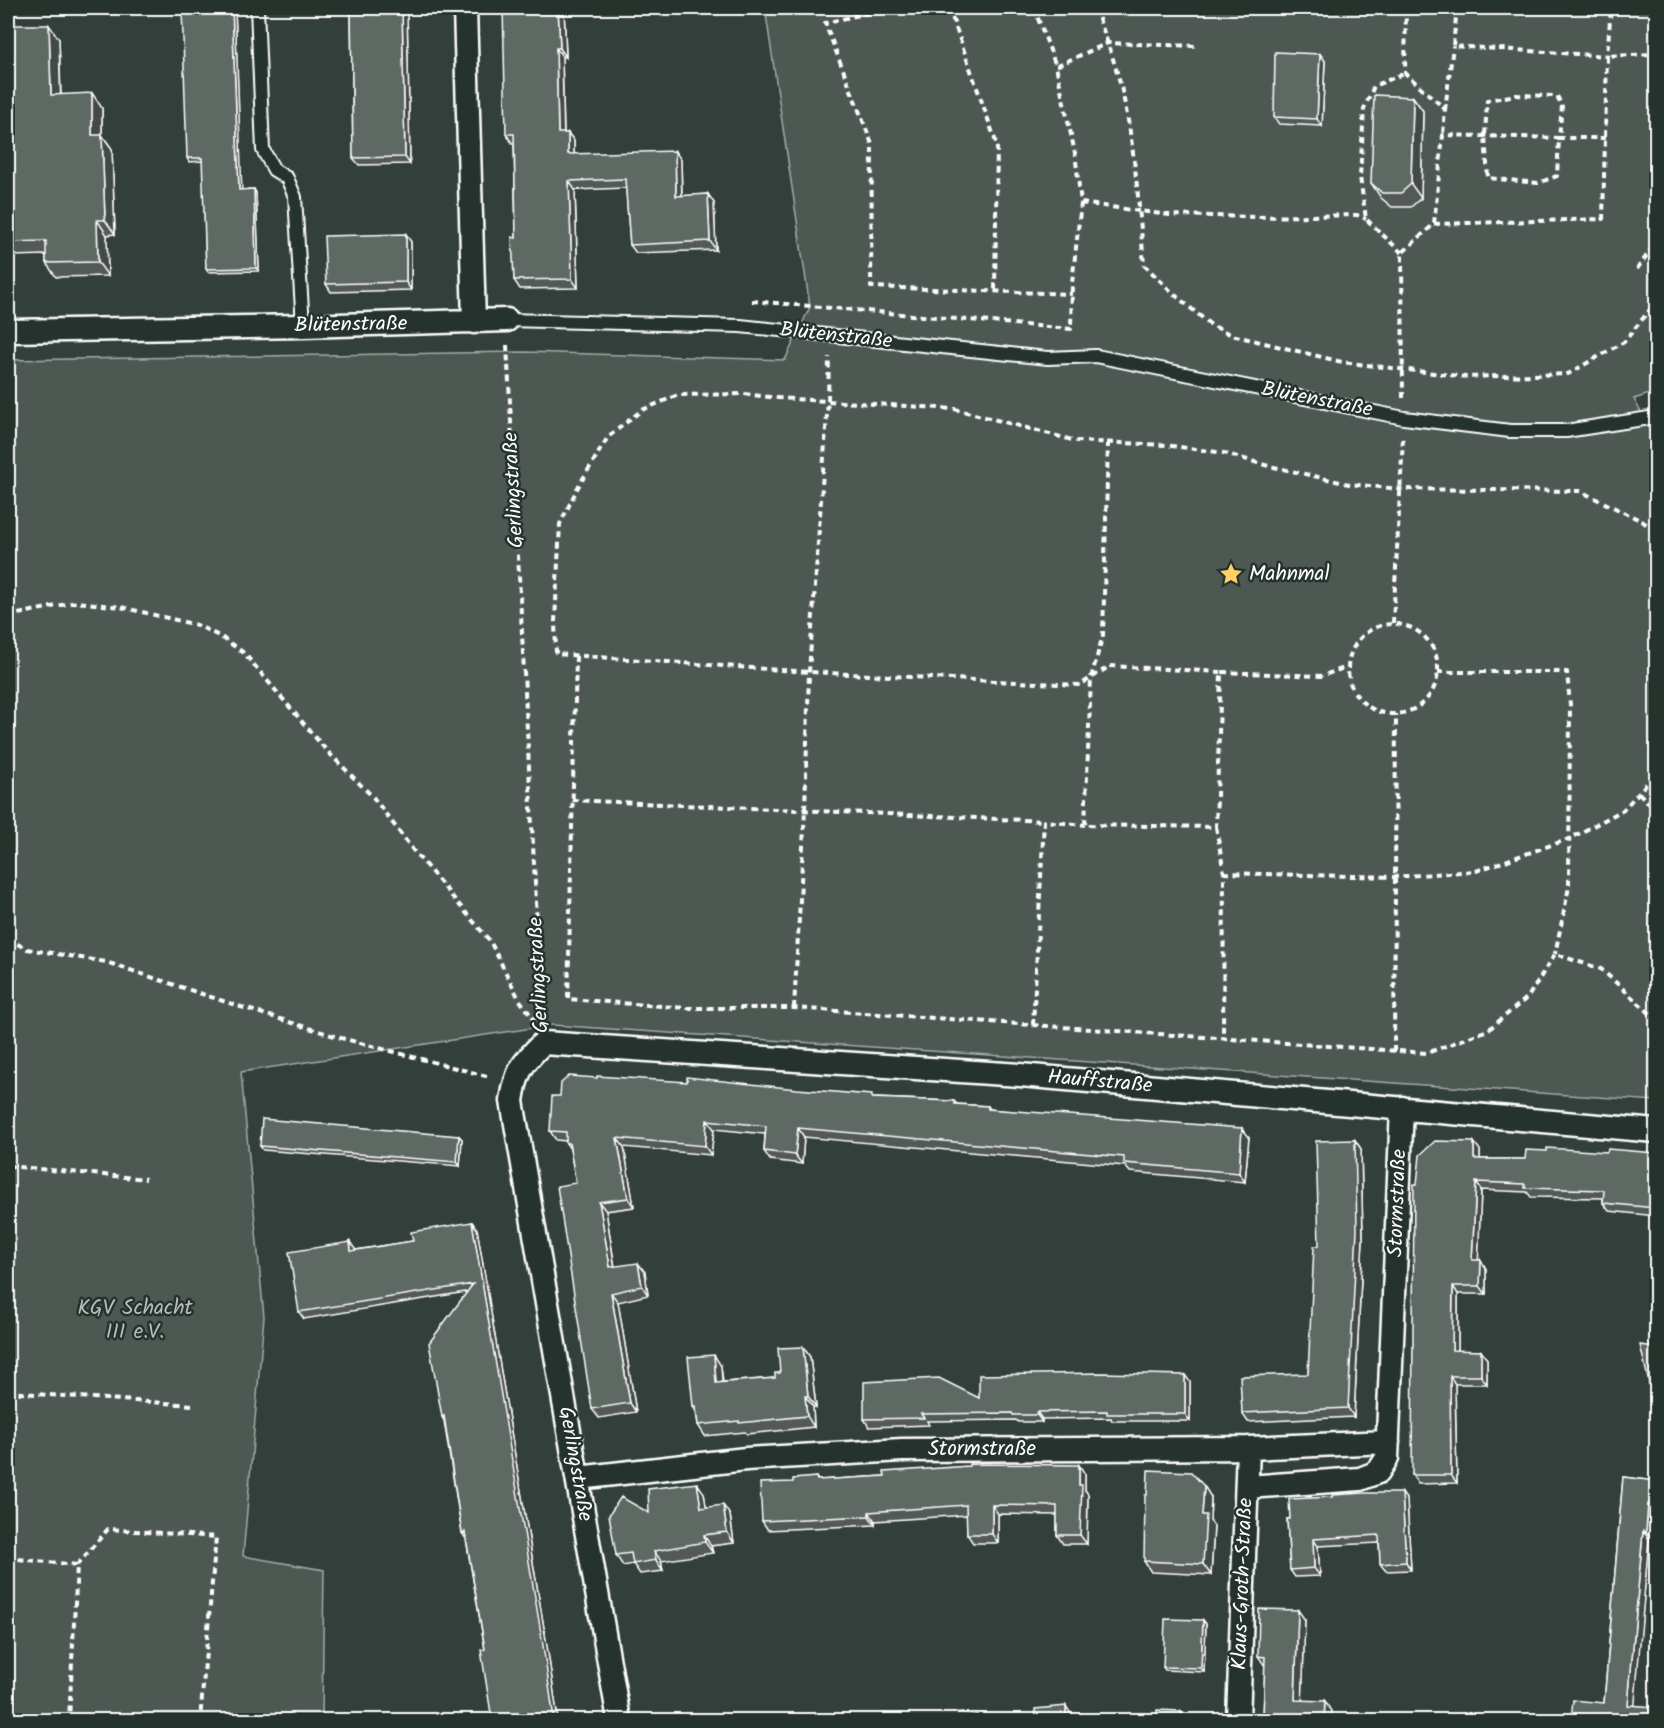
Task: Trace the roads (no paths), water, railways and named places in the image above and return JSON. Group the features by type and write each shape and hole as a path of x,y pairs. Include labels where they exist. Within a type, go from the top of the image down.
{"street":[{"path":"465,8 474,322"},
{"name":"Blütenstraße","path":"8,331 507,320"},
{"name":"Gerlingstraße","path":"543,1037 525,1060 514,1083 512,1101 619,1720"},
{"name":"Hauffstraße","path":"543,1037 1020,1075 1656,1131"},
{"name":"Stormstraße","path":"1247,1486 1360,1479 1378,1472 1387,1458 1402,1108"},
{"name":"Stormstraße","path":"578,1478 746,1459 902,1450 1248,1448 1388,1442"},
{"name":"Klaus-Groth-Straße","path":"1238,1720 1248,1448"}],"lane":[{"path":"257,8 264,150 274,170 287,178 295,197 303,326"},
{"name":"Blütenstraße","path":"507,320 740,326 1048,358 1096,356 1404,418 1510,431 1566,430 1656,417"}],"place":[{"name":"Mahnmal","path":"1231,574"}],"park label":[{"name":"KGV Schacht III e.V.","path":"135,1320"}]}
